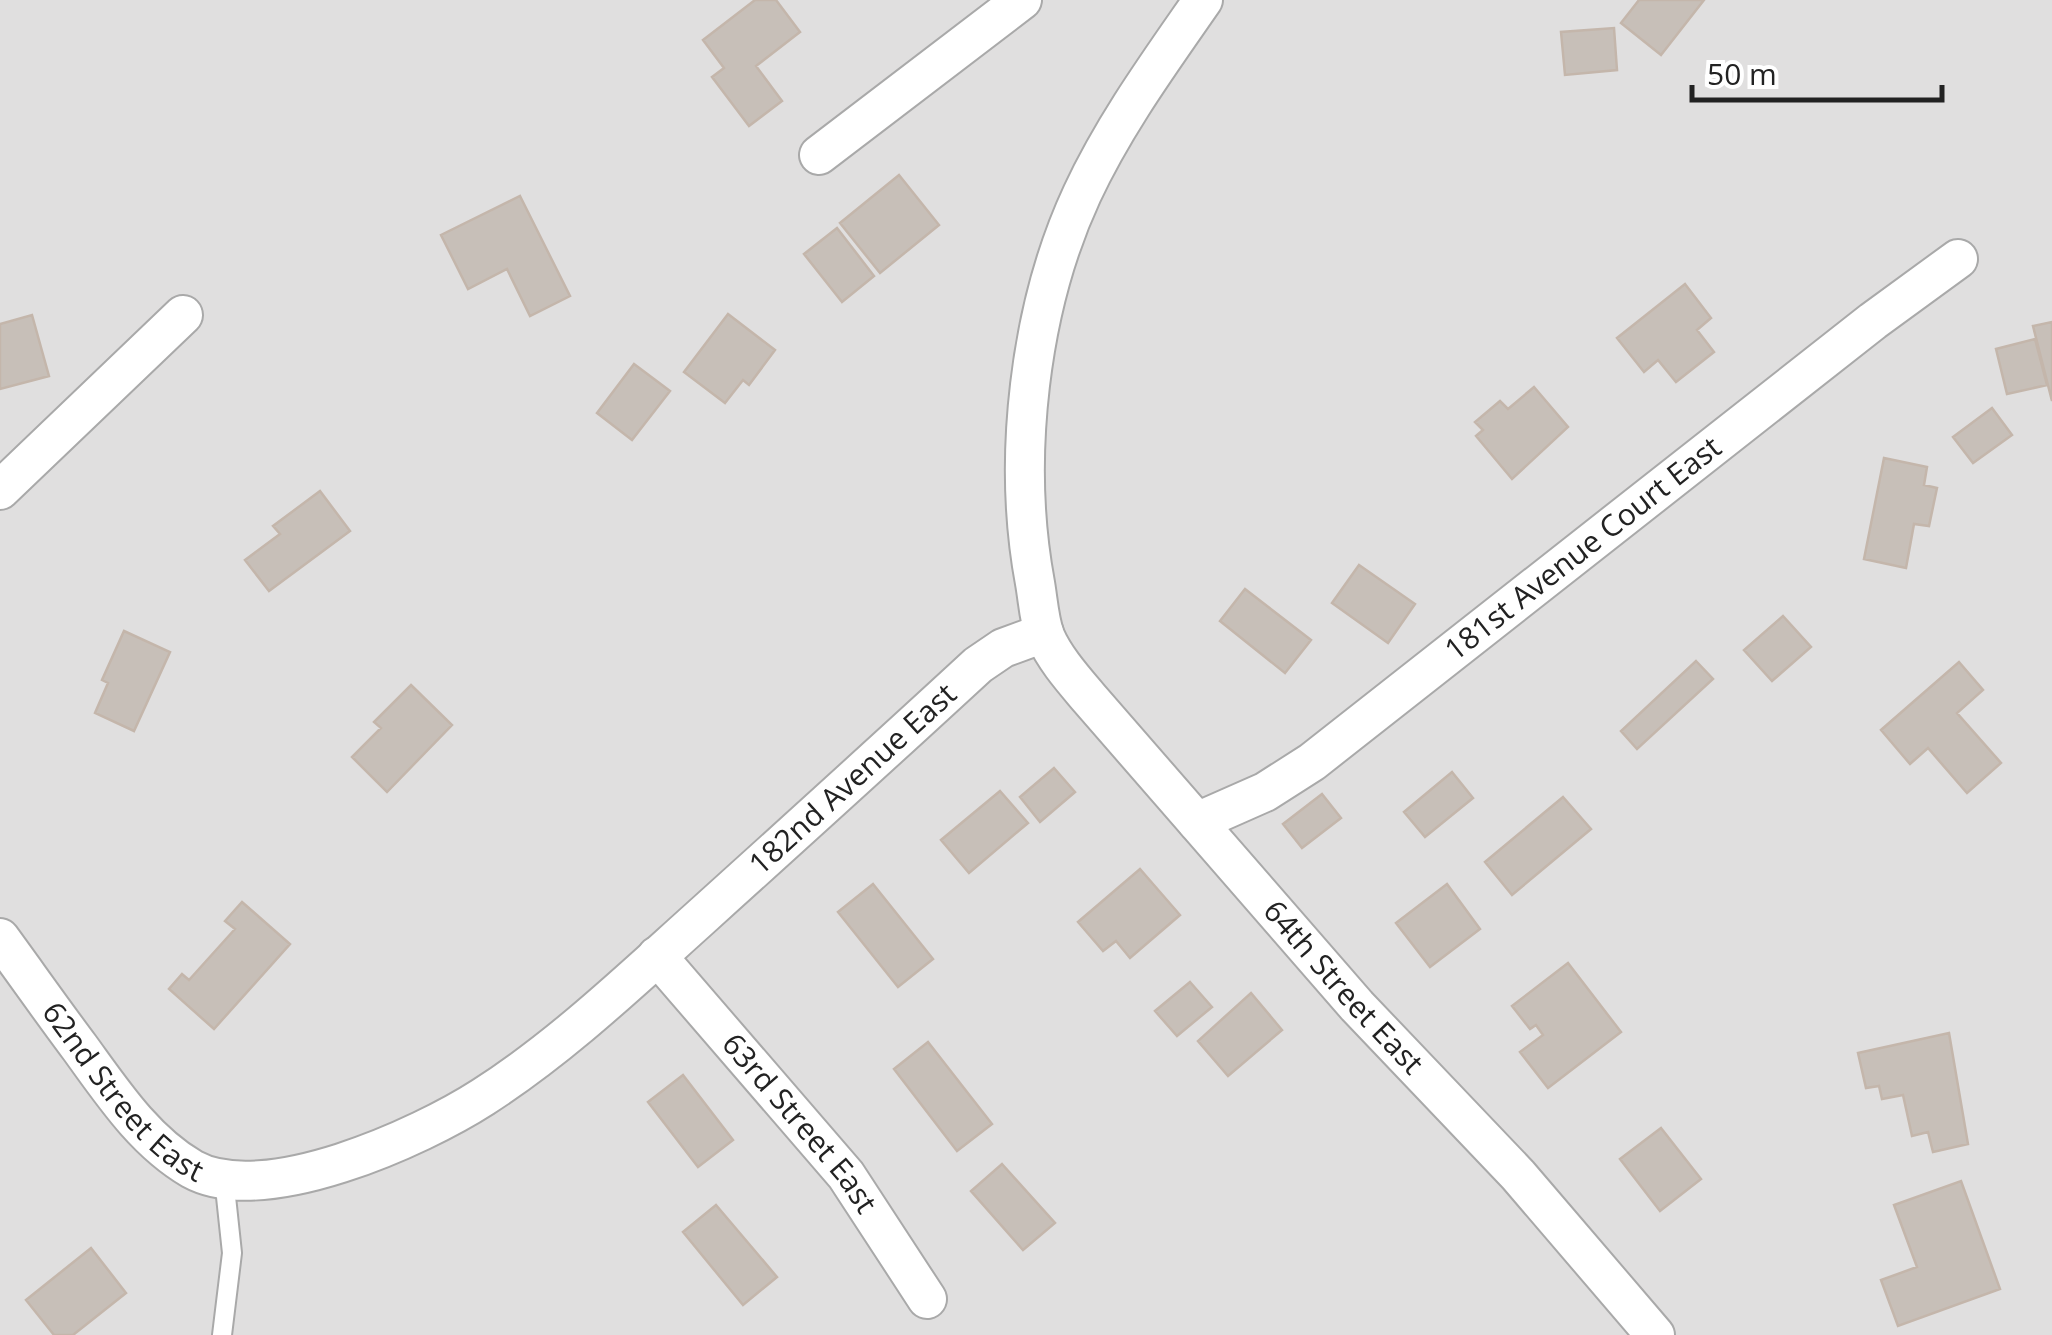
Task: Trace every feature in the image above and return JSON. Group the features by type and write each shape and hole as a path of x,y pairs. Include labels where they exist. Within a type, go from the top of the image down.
{"street":[{"path":"818,154 1022,0"},
{"path":"1044,634 1025,521 1024,472 1026,412 1046,300 1060,247 1082,192 1135,99 1204,0"},
{"name":"181st Avenue Court East","path":"1197,822 1265,792 1312,762 1872,321 1958,259"},
{"path":"0,490 183,315"},
{"name":"64th Street East","path":"1044,634 1089,698 1197,822 1358,1006 1518,1175 1655,1335"},
{"name":"182nd Avenue East","path":"224,1178 273,1180 322,1170 418,1131 482,1098 546,1052 657,956 978,665 1003,648 1044,634"},
{"name":"62nd Street East","path":"0,938 127,1114 194,1170 224,1178"},
{"name":"63rd Street East","path":"657,956 846,1175 927,1299"}],"lane":[{"path":"222,1335 232,1253 224,1178"}],"shaded area":[{"path":"0,0 2052,0 2052,1335 0,1335"}],"building":[{"path":"755,0 776,0 800,32 756,66 782,101 749,126 712,77 724,68 703,40"},
{"path":"1639,0 1704,0 1661,55 1621,23"},
{"path":"1614,28 1617,70 1565,75 1561,32"},
{"path":"899,175 939,225 880,273 840,223"},
{"path":"520,196 570,296 530,316 507,269 468,289 441,235"},
{"path":"837,228 874,276 842,302 804,254"},
{"path":"1685,284 1711,318 1697,330 1714,352 1676,382 1658,360 1644,372 1617,338"},
{"path":"728,314 775,350 749,385 743,380 725,403 684,372"},
{"path":"32,315 49,376 0,389 0,324"},
{"path":"2052,322 2052,401 2033,326"},
{"path":"2035,339 2047,385 2007,394 1996,349"},
{"path":"634,364 670,391 632,440 597,413"},
{"path":"1534,387 1568,427 1512,479 1476,436 1483,430 1475,422 1500,401 1508,409"},
{"path":"1992,408 2012,435 1973,463 1953,437"},
{"path":"1884,458 1927,467 1924,485 1937,488 1929,526 1914,524 1906,568 1864,559"},
{"path":"320,491 350,531 269,591 245,560 280,534 273,526"},
{"path":"1359,565 1415,604 1388,643 1332,603"},
{"path":"1245,589 1311,640 1285,673 1220,621"},
{"path":"1783,616 1811,647 1772,681 1744,650"},
{"path":"124,631 170,652 134,731 95,713 108,683 102,680"},
{"path":"1696,661 1713,679 1637,749 1621,731"},
{"path":"1959,662 1983,690 1957,713 2001,763 1967,793 1928,748 1910,764 1881,730"},
{"path":"411,685 452,725 387,792 352,757 381,728 374,722"},
{"path":"1054,768 1075,792 1040,822 1020,797"},
{"path":"1452,772 1473,798 1425,837 1404,812"},
{"path":"1000,791 1028,823 969,873 941,840"},
{"path":"1322,794 1341,818 1302,848 1283,824"},
{"path":"1563,797 1591,829 1512,895 1485,862"},
{"path":"1140,869 1180,915 1130,958 1116,941 1103,951 1078,922"},
{"path":"873,884 933,959 898,987 838,912"},
{"path":"1447,884 1480,929 1430,967 1396,923"},
{"path":"242,902 290,944 214,1029 169,989 182,974 189,980 235,929 225,921"},
{"path":"1568,963 1621,1032 1548,1088 1520,1052 1543,1035 1536,1025 1530,1029 1512,1006"},
{"path":"1190,982 1212,1007 1177,1036 1155,1011"},
{"path":"1251,993 1282,1030 1228,1076 1198,1041"},
{"path":"1949,1033 1968,1144 1933,1152 1928,1132 1912,1136 1903,1095 1882,1099 1879,1086 1866,1088 1858,1053"},
{"path":"928,1042 992,1124 957,1151 894,1069"},
{"path":"683,1075 733,1140 698,1167 648,1102"},
{"path":"1661,1128 1701,1179 1660,1211 1620,1159"},
{"path":"1002,1164 1055,1223 1023,1250 971,1191"},
{"path":"1961,1181 2000,1289 1898,1326 1881,1280 1917,1267 1894,1205"},
{"path":"716,1205 777,1277 743,1305 683,1232"},
{"path":"91,1248 126,1293 73,1335 54,1335 26,1300"}]}
